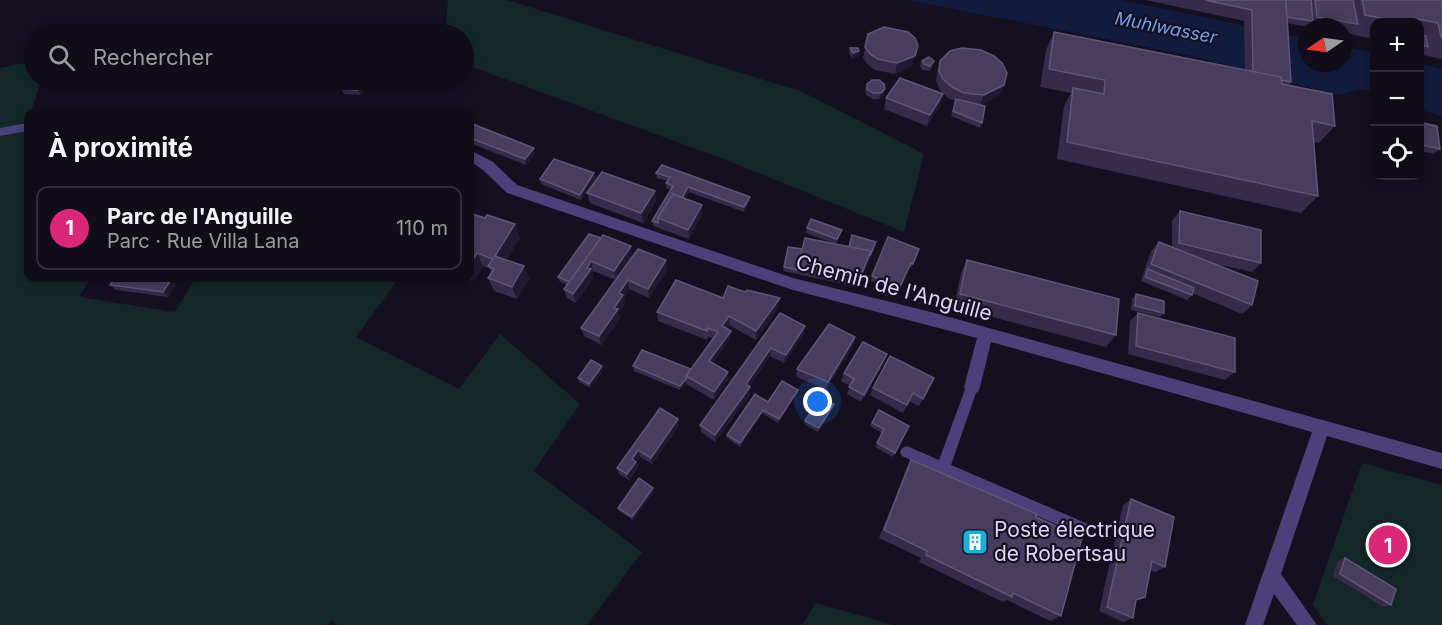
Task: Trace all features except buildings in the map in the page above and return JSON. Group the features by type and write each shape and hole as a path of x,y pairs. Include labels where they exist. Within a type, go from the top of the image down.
{"street":[{"name":"Chemin de l'Anguille","path":"474,157 488,166 512,189 793,284 986,333 1442,461"},
{"path":"972,387 986,333"},
{"path":"1254,625 1322,427"},
{"path":"1271,576 1308,625"}],"lane":[{"path":"0,132 24,128"},
{"path":"943,468 972,387"},
{"path":"907,452 1083,529"}],"green space":[{"path":"448,0 507,0 803,92 924,154 904,232 726,160 474,68 474,24 446,24"},
{"path":"24,63 24,90 38,90 32,108 24,108 24,282 88,282 79,297 175,312 194,282 396,282 356,337 459,389 500,334 580,404 534,471 642,552 587,625 337,625 332,620 327,625 0,625 0,68"},
{"path":"1362,463 1442,485 1442,625 1327,625 1313,605"},
{"path":"816,603 893,625 802,625"}],"water":[{"name":"Muhlwasser","path":"908,0 1122,0 1298,37 1298,72 1352,72 1352,48 1370,52 1370,91 1363,89 1338,95 1192,56"},
{"path":"1424,64 1442,69 1442,117 1424,110"}],"place":[{"name":"Poste électrique de Robertsau","path":"975,542"},
{"name":"Parc de l'Anguille","path":"1388,545"}]}
